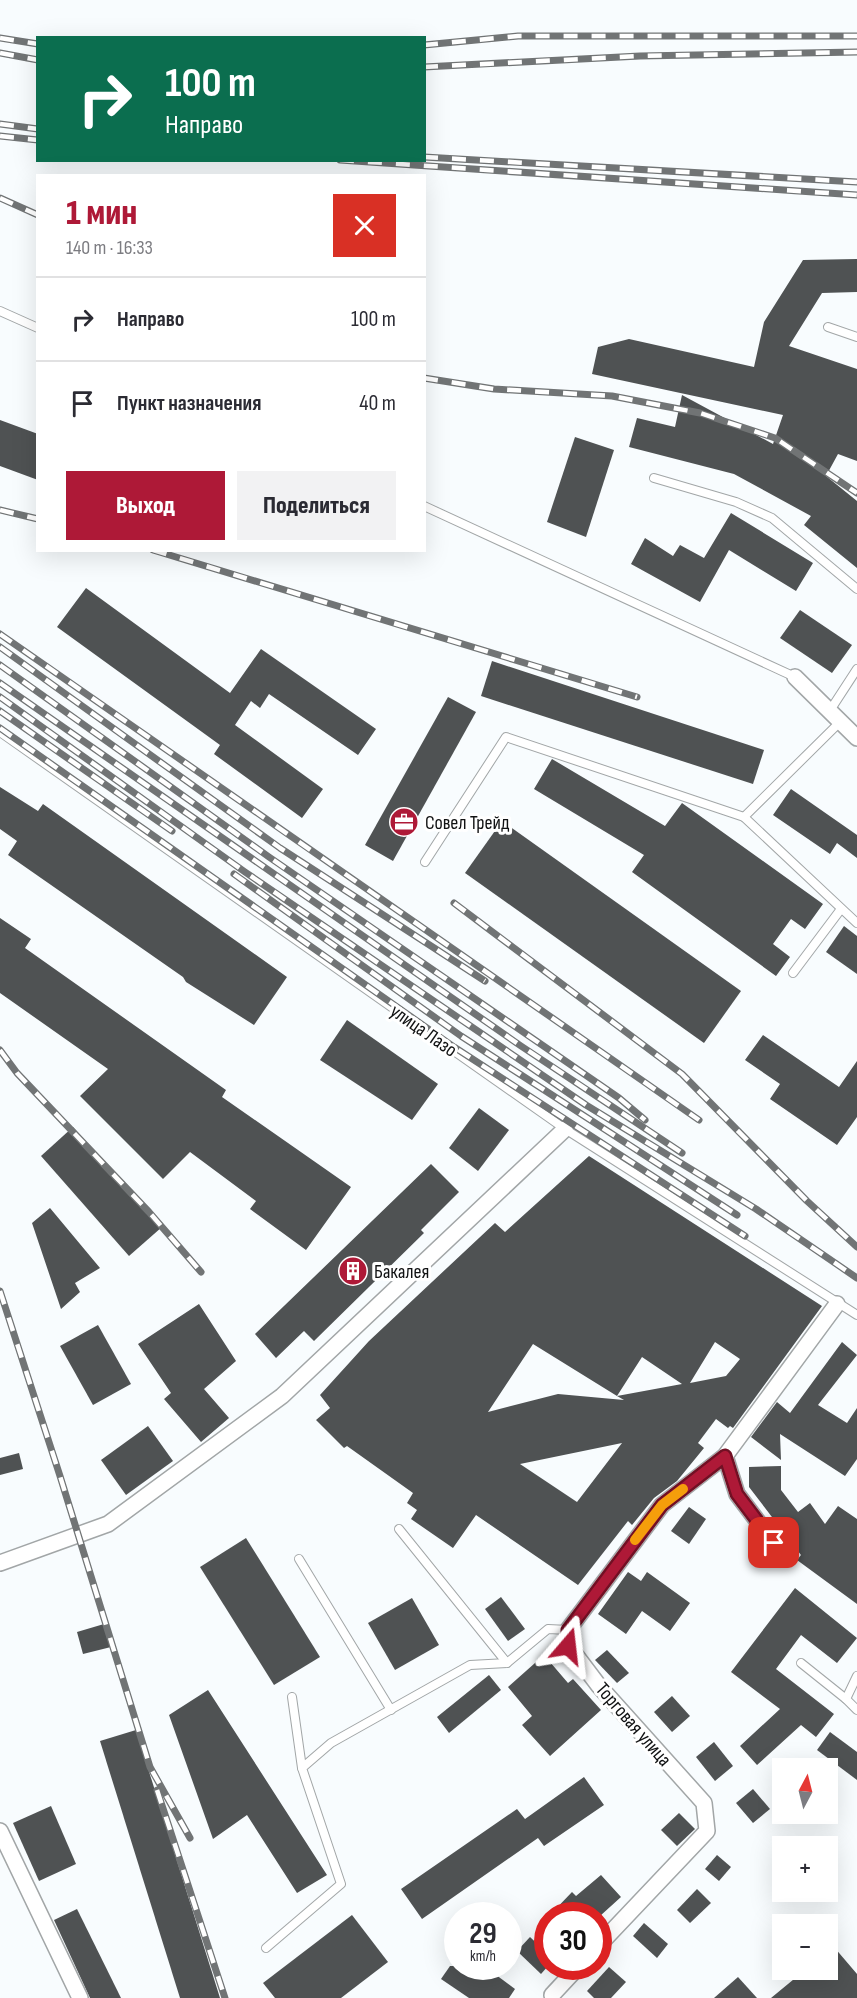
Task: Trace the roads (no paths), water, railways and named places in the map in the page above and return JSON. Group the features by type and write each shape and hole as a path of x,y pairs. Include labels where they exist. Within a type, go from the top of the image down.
{"street":[{"path":"795,677 857,738"},
{"path":"0,1563 108,1524 282,1396 565,1129"},
{"path":"568,1630 662,1505 725,1456 837,1304"},
{"path":"725,1456 737,1494 786,1559"},
{"name":"Торговая улица","path":"568,1630 568,1646 599,1686 704,1803 707,1831 612,1931"},
{"path":"0,1831 80,1998"},
{"path":"552,1995 566,1980"}],"lane":[{"path":"0,311 36,327"},
{"path":"828,327 857,337"},
{"path":"654,478 736,502 772,518 857,590"},
{"path":"426,507 795,677"},
{"path":"744,817 834,717 857,669"},
{"name":"улица Лазо","path":"0,732 565,1129 857,1316"},
{"path":"425,862 507,737 744,817 857,923"},
{"path":"793,973 841,909"},
{"path":"399,1529 507,1663"},
{"path":"298,1558 391,1710"},
{"path":"302,1768 331,1743 470,1665 507,1663 548,1629 568,1630"},
{"path":"801,1663 857,1710"},
{"path":"846,1699 857,1676"},
{"path":"266,1948 341,1884 302,1768 292,1697"}],"railway":[{"path":"426,45 518,36 857,36"},
{"path":"0,38 36,44"},
{"path":"426,67 640,56 857,52"},
{"path":"0,53 36,60"},
{"path":"0,124 36,129"},
{"path":"0,136 36,140"},
{"path":"426,157 857,182"},
{"path":"370,162 857,195"},
{"path":"0,198 36,214"},
{"path":"426,378 494,389 612,396 700,413 775,438 857,493"},
{"path":"0,510 36,519"},
{"path":"160,552 637,697"},
{"path":"0,634 699,1120"},
{"path":"0,647 280,848 485,981"},
{"path":"0,665 269,857 619,1098 645,1120"},
{"path":"0,683 521,1046 682,1153"},
{"path":"0,697 245,872 586,1105 756,1209 857,1278"},
{"path":"0,711 172,831"},
{"path":"0,728 454,1047 745,1236"},
{"path":"234,874 461,1036 737,1215"},
{"path":"454,903 682,1074 807,1201 857,1247"},
{"path":"0,1050 17,1073 149,1212 201,1272"},
{"path":"0,1291 150,1767 190,1838"},
{"path":"157,1790 225,1998"}],"place":[{"name":"Совел Трейд","path":"404,822"},
{"name":"Бакалея","path":"353,1271"}]}
